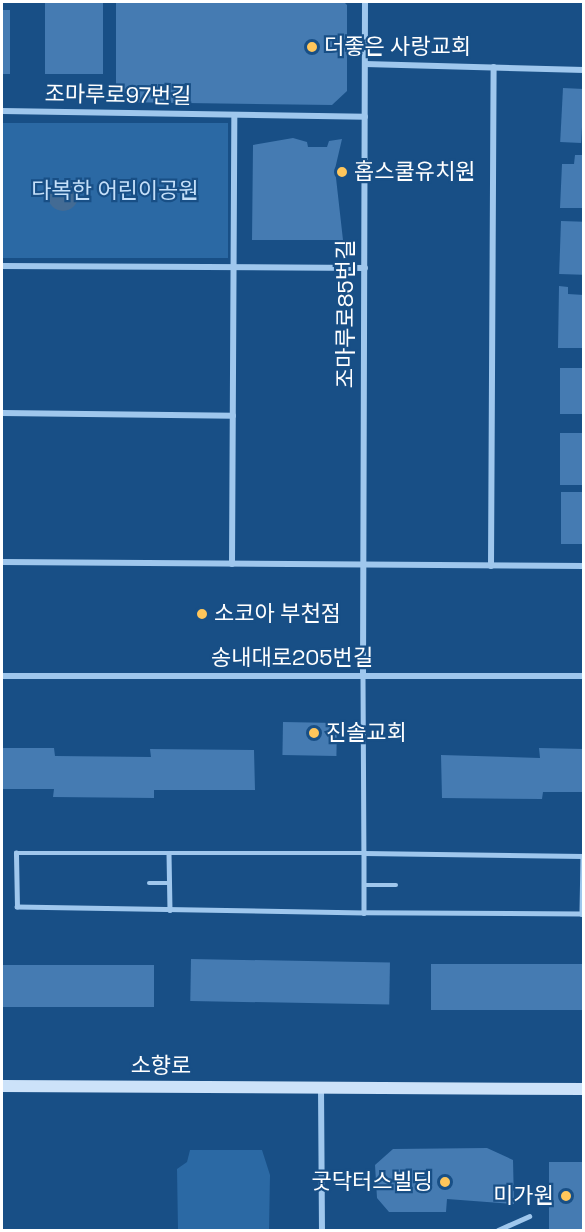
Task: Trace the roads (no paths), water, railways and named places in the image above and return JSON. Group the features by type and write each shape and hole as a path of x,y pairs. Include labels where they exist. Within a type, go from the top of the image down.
{"street":[{"name":"조마루로85번길","path":"363,676 365,2"},
{"path":"365,64 584,70"},
{"path":"491,566 494,67"},
{"name":"조마루로97번길","path":"2,111 365,117"},
{"path":"232,564 234,115"},
{"path":"2,266 365,268"},
{"path":"2,412 233,416"},
{"path":"2,562 584,566"},
{"name":"송내대로205번길","path":"2,676 584,676"},
{"name":"소향로","path":"2,1086 584,1089"},
{"path":"321,1088 322,1230"}],"lane":[{"path":"363,676 364,913"},
{"path":"16,853 169,853 583,856 582,914 17,907 16,853"},
{"path":"169,853 170,910"},
{"path":"149,883 170,883"},
{"path":"364,885 396,885"},
{"path":"498,1230 529,1216"}],"place":[{"name":"더좋은 사랑교회","path":"312,47"},
{"name":"홉스쿨유치원","path":"342,172"},
{"name":"소코아 부천점","path":"202,614"},
{"name":"진솔교회","path":"314,733"},
{"name":"굿닥터스빌딩","path":"445,1182"},
{"name":"미가원","path":"566,1196"}],"park label":[{"name":"다복한 어린이공원","path":"115,191"}]}
